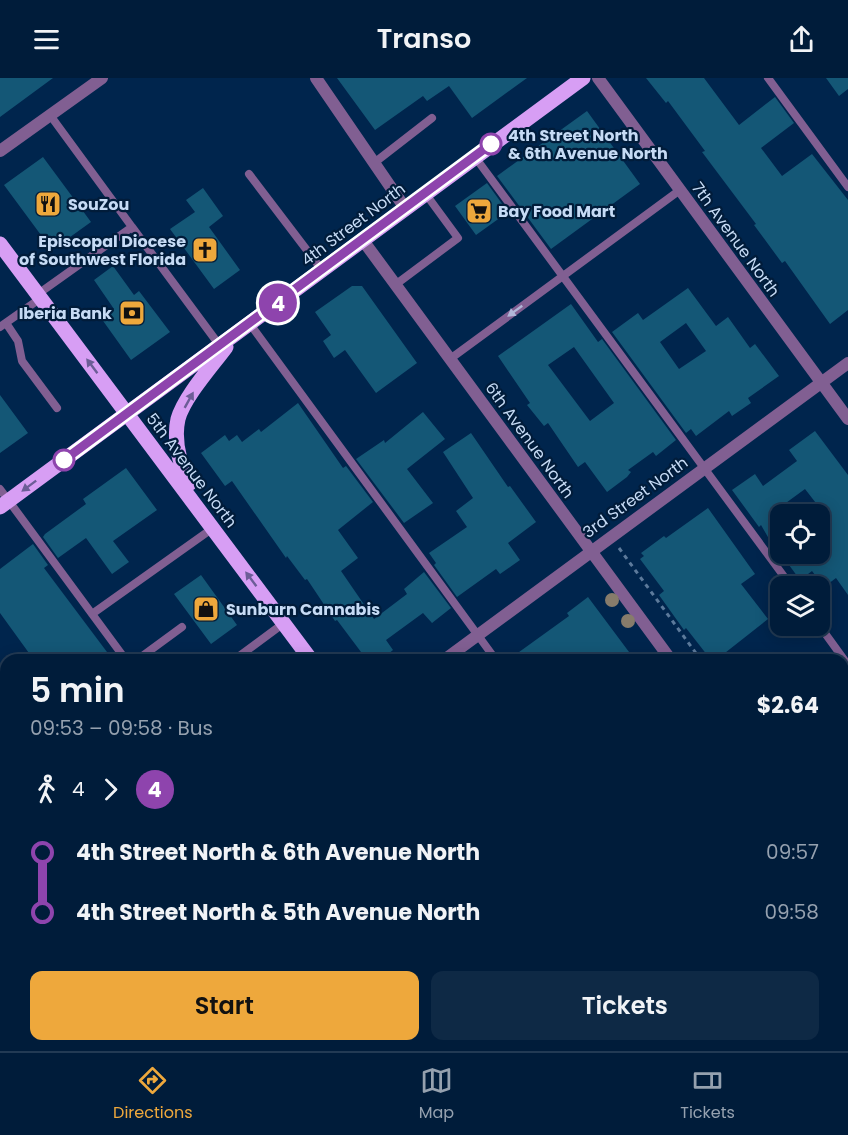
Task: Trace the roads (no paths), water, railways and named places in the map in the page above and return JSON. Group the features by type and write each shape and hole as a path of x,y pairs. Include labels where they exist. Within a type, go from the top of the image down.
{"main road":[{"name":"4th Street North","path":"3,499 236,335 362,239 583,78"},
{"name":"5th Avenue North","path":"2,252 39,296 307,654"},
{"path":"203,513 181,466 177,446 178,418 193,392 236,335"}],"street":[{"path":"0,151 102,78"},
{"path":"316,78 405,208"},
{"name":"7th Avenue North","path":"598,78 848,419"},
{"name":"6th Avenue North","path":"362,239 667,654"},
{"name":"3rd Street North","path":"452,654 848,363"}],"lane":[{"path":"768,78 848,188"},
{"path":"50,115 220,346"},
{"path":"374,162 432,118"},
{"path":"475,157 783,576"},
{"path":"249,174 322,270"},
{"path":"450,359 680,190"},
{"path":"395,285 458,238 425,193"},
{"path":"57,408 22,361 18,341 3,325 132,227"},
{"path":"250,324 492,654"},
{"path":"3,499 122,654"},
{"path":"92,614 213,528"},
{"path":"242,654 284,623"},
{"path":"145,654 182,627"},
{"path":"827,636 840,654"}],"place":[{"name":"4th Street North & 6th Avenue North","path":"491,144"},
{"name":"SouZou","path":"48,204"},
{"name":"Bay Food Mart","path":"479,211"},
{"name":"Episcopal Diocese of Southwest Florida","path":"205,250"},
{"name":"Iberia Bank","path":"132,313"},
{"name":"Sunburn Cannabis","path":"206,609"}]}
